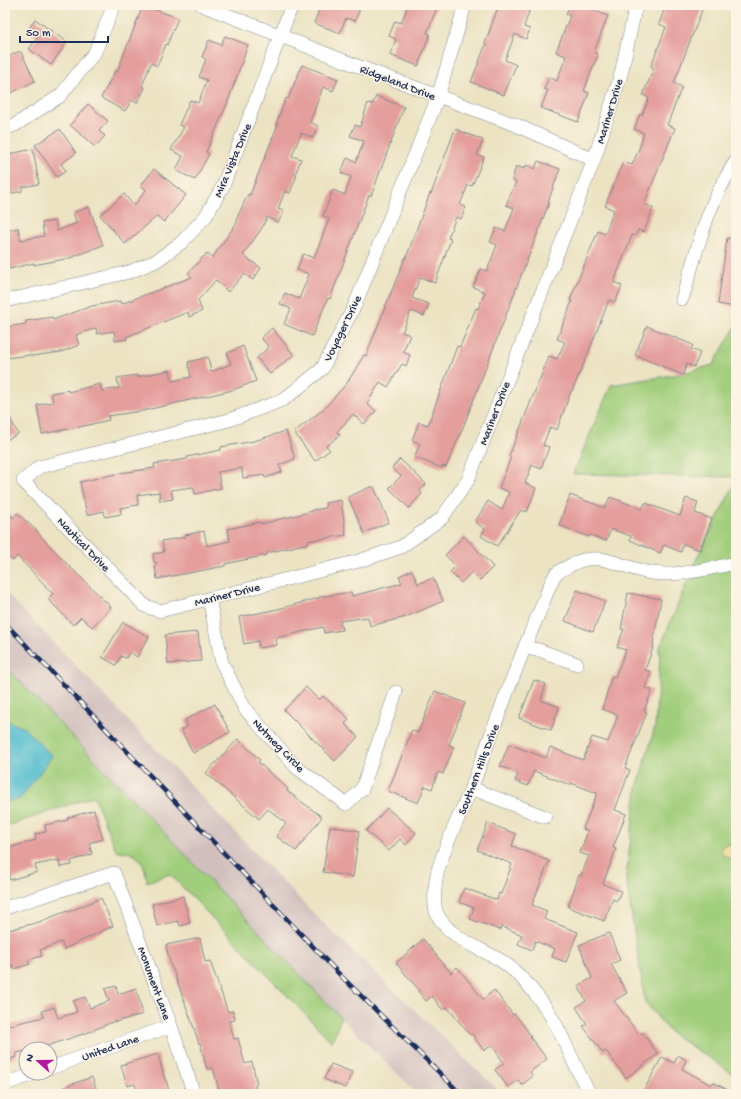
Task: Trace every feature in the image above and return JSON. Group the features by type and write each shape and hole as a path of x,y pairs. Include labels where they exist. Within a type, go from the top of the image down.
{"street":[{"path":"5,128 15,125 60,96 95,52 114,5"},
{"name":"Ridgeland Drive","path":"202,5 438,97 516,125 594,160"},
{"name":"Mira Vista Drive","path":"5,301 129,272 156,261 182,242 206,216 223,186 282,36 292,5"},
{"name":"Voyager Drive","path":"23,481 39,467 229,420 283,400 322,369 355,305 438,97 465,5"},
{"name":"Mariner Drive","path":"145,606 160,611 360,561 401,547 442,518 468,480 594,160 621,74 636,5"},
{"path":"682,299 703,230 724,180 736,161"},
{"name":"Nautical Drive","path":"23,481 145,606"},
{"name":"Southern Hills Drive","path":"590,1094 557,1026 537,996 520,977 502,962 446,928 436,912 435,892 437,874 524,648 556,574 575,563 587,559 602,559 641,571 659,574 682,573 736,563"},
{"name":"Nutmeg Circle","path":"209,598 222,663 245,709 296,767 346,804 362,789 396,692"},
{"path":"524,648 539,650 577,664"},
{"path":"471,788 545,817"},
{"name":"Monument Lane","path":"5,908 114,873 171,1026 194,1094"},
{"name":"United Lane","path":"58,1065 171,1026"},
{"path":"5,1084 18,1080"}],"shaded area":[{"path":"5,592 317,917 502,1094 418,1094 341,1018 5,666"}],"green space":[{"path":"736,326 736,477 573,474 611,385 679,374 713,365"},
{"path":"736,481 736,1076 670,1032 645,1002 626,877 637,788 655,727 660,658 659,650 696,560"},
{"path":"5,666 341,1018 332,1042 170,874 147,882 142,863 135,855 124,851 116,851 94,796 5,827"}],"sand":[{"path":"727,844 731,845 736,851 736,870 734,860 723,855 721,850 723,846"}],"water":[{"path":"5,720 24,728 52,756 20,799 5,802"}],"building":[{"path":"143,5 178,18 157,66 151,63 142,86 145,88 137,103 132,100 125,111 101,98 115,71 117,72"},
{"path":"321,5 351,5 360,8 355,21 346,18 340,33 314,23"},
{"path":"408,5 438,5 427,33 430,34 418,66 390,55 396,39 389,36 395,21 401,23"},
{"path":"499,5 531,5 524,27 530,29 526,39 515,34 505,60 516,65 504,95 471,82"},
{"path":"570,5 581,5 608,16 594,52 598,54 584,91 589,93 578,122 541,108 548,90 544,89 549,77 557,81 566,56 556,52 570,16 566,14"},
{"path":"666,5 704,5 674,83 682,87 667,125 675,128 644,204 653,208 644,232 638,230 635,236 632,235 614,282 622,286 615,302 609,300 571,391 557,430 550,427 543,445 549,447 541,469 532,465 525,483 536,488 527,512 521,510 497,546 481,536 485,529 475,522 488,501 502,510 509,492 499,488 511,457 509,456 549,356 557,359 565,342 557,339 572,301 570,300 598,231 605,234 614,210 605,206 623,162 632,165 639,149 644,133 634,129 649,98 643,95 654,68 651,66 666,27 659,24"},
{"path":"35,19 67,42 51,65 29,49 38,37 28,30"},
{"path":"225,36 248,45 227,104 206,152 209,154 195,180 176,170 183,156 171,150 184,127 179,125 190,100 198,103 207,80 199,77 206,59 202,57 209,40 221,45"},
{"path":"17,52 21,52 35,81 9,94 5,86 5,59"},
{"path":"302,65 338,79 333,91 323,87 310,122 318,126 313,138 301,133 292,156 301,159 295,175 297,175 290,193 285,191 278,209 284,211 278,223 267,217 262,228 243,255 261,268 253,280 244,274 228,292 216,280 198,300 202,311 189,317 188,312 126,337 127,339 115,341 114,331 97,334 96,328 76,335 79,345 61,352 5,358 5,327 26,324 26,321 52,317 53,320 92,306 120,301 121,304 192,277 188,273 207,253 212,258 238,221 236,220 248,194 250,195 278,124 276,124 286,98 288,99"},
{"path":"376,96 404,107 371,196 369,195 330,299 328,298 312,336 284,324 291,309 280,304 285,293 299,299 309,274 297,270 303,254 314,258 329,219 323,216 333,190 345,195 351,177 341,173 347,158 356,162 364,141 350,136 355,125 360,127 368,103 373,104"},
{"path":"88,104 108,121 99,131 105,136 95,147 70,125"},
{"path":"60,129 76,153 61,164 66,171 57,177 35,145"},
{"path":"455,129 483,140 477,155 484,157 472,186 468,185 460,205 466,207 461,219 456,217 448,238 451,239 435,283 420,277 412,298 429,304 424,316 411,311 402,332 410,335 403,352 410,355 406,366 402,364 388,387 380,382 367,404 376,411 364,424 353,414 337,432 340,435 326,446 330,450 315,461 294,432 325,408 347,383 364,355 366,356 406,258"},
{"path":"33,149 39,184 22,187 22,191 9,194 5,172 5,155"},
{"path":"538,161 560,169 548,202 549,203 462,430 446,467 442,466 442,468 414,457 420,444 412,440 419,422 428,425 457,346 460,347 476,308 478,309 485,292 473,287 481,269 487,271 497,245 490,242 496,228 505,231 514,208 506,205 516,182 512,180 516,166 525,169 526,165 535,169"},
{"path":"154,169 186,195 164,222 157,216 125,244 100,215 124,194 134,206 146,190 141,185"},
{"path":"89,207 103,245 70,258 34,265 34,263 5,270 5,231 18,228 21,240 44,236 42,223 55,221 57,231 77,223 73,213"},
{"path":"727,238 736,239 736,307 718,304"},
{"path":"647,326 693,345 691,349 700,353 694,367 687,364 683,375 635,355"},
{"path":"272,328 294,355 270,374 257,358 269,347 261,338"},
{"path":"243,346 256,381 233,390 142,411 108,416 109,420 42,434 37,405 53,402 51,393 68,390 68,392 100,384 102,391 119,388 117,378 137,375 137,377 170,370 172,381 191,377 188,362 208,357 211,372 231,364 227,353"},
{"path":"5,408 18,434 5,441"},
{"path":"286,431 295,459 279,465 282,472 265,478 264,475 243,478 242,468 218,472 221,488 195,494 193,487 171,490 173,499 160,501 159,492 137,495 138,505 120,508 121,514 105,517 104,511 87,515 80,482 120,473 155,468 154,464 187,459 187,457 221,450 221,447 254,441"},
{"path":"400,459 426,484 420,491 422,494 409,508 389,488 401,476 392,468"},
{"path":"370,487 374,487 389,522 364,533 348,497"},
{"path":"570,495 605,508 610,497 642,509 645,503 680,516 686,498 698,502 695,513 712,519 700,550 683,544 681,552 664,545 660,553 630,540 631,536 611,529 606,541 590,535 589,537 559,525"},
{"path":"341,500 346,535 308,541 309,543 267,553 267,555 225,564 225,566 157,579 155,566 157,563 154,562 153,554 164,552 162,541 186,537 185,535 204,531 207,546 230,541 228,529 260,522 261,524 313,511 312,510 326,508 325,503"},
{"path":"5,509 13,518 17,513 38,532 62,559 111,607 92,627 81,617 73,625 48,599 53,594 45,587 46,586 17,556 13,561 5,554"},
{"path":"464,536 493,567 480,580 472,572 461,583 450,572 456,566 445,555"},
{"path":"412,570 418,584 433,578 443,601 406,617 370,626 368,617 340,621 342,630 324,633 323,627 276,638 277,645 259,648 258,641 244,644 239,617 278,609 319,597 351,592 352,596 402,583 399,576"},
{"path":"577,590 605,601 593,632 565,621"},
{"path":"628,593 661,599 654,645 645,670 651,672 645,688 652,690 644,711 647,712 625,768 630,770 615,810 626,814 613,848 616,849 603,884 621,891 617,901 613,899 604,921 568,907 579,875 581,876 589,856 580,853 588,831 583,829 597,793 571,783 570,785 534,771 528,786 515,781 518,773 500,766 509,744 546,758 550,747 583,760 592,737 608,742 618,715 602,709 612,676 615,677 626,650 617,647 624,629 621,629"},
{"path":"123,622 149,637 137,657 130,652 126,658 121,656 116,665 102,657"},
{"path":"198,632 201,661 168,664 165,635"},
{"path":"534,680 546,684 541,700 559,707 551,730 519,718"},
{"path":"306,687 319,700 323,696 349,719 345,724 358,737 335,761 284,710"},
{"path":"435,691 465,703 449,745 454,747 443,774 438,772 432,789 425,786 418,803 388,791 412,730 418,733"},
{"path":"215,704 230,732 193,753 181,730 188,726 185,720"},
{"path":"238,739 260,760 258,762 288,789 287,791 322,817 296,851 276,836 286,823 268,809 259,819 206,773"},
{"path":"387,808 416,833 406,845 400,839 389,851 366,831"},
{"path":"94,810 103,839 89,843 92,854 71,861 72,865 60,867 59,860 35,865 37,872 10,880 5,863 5,849 36,840 35,834 46,832 45,825 68,820 67,818"},
{"path":"488,823 516,834 512,846 549,861 532,905 547,911 544,919 578,932 566,962 552,957 555,949 535,941 532,950 518,944 522,935 501,926 500,930 470,919 474,908 459,902 464,888 497,900 499,893 501,894 512,864 477,850"},
{"path":"330,826 359,831 353,877 323,872"},
{"path":"183,896 190,923 180,926 178,921 157,926 152,904"},
{"path":"101,898 113,926 64,949 61,942 40,950 42,956 28,960 30,964 14,969 13,965 5,968 5,931 39,922"},
{"path":"609,933 620,960 611,964 627,993 614,1001 639,1035 642,1032 658,1054 626,1078 606,1051 603,1053 583,1026 587,1024 576,1007 586,1001 578,986 592,978 579,945"},
{"path":"200,938 205,962 210,961 228,1012 233,1011 235,1020 229,1021 234,1039 238,1038 245,1064 252,1062 257,1084 255,1085 256,1094 220,1094 213,1068 207,1069 200,1043 199,1044 171,967 166,945"},
{"path":"423,939 451,973 457,967 483,999 494,990 513,1015 515,1014 547,1059 530,1072 533,1076 522,1085 518,1080 508,1087 495,1070 504,1063 492,1045 484,1051 472,1034 470,1035 447,1007 443,1010 432,996 426,1001 418,991 419,990 396,963"},
{"path":"116,986 118,994 136,988 143,1014 115,1021 58,1042 58,1041 18,1041 18,1053 16,1053 17,1057 5,1061 5,1026 44,1017 42,1011 54,1007 58,1018 77,1012 73,1001 85,997 90,1008 109,1001 105,989"},
{"path":"158,1054 170,1094 138,1094 135,1084 127,1086 121,1065"},
{"path":"678,1055 686,1060 682,1069 711,1085 713,1082 735,1094 642,1094 662,1057 674,1063"},
{"path":"331,1064 352,1072 345,1088 324,1079"},
{"path":"92,1077 98,1094 67,1094 64,1087"}],"railway":[{"path":"5,623 341,976 461,1094"}]}
